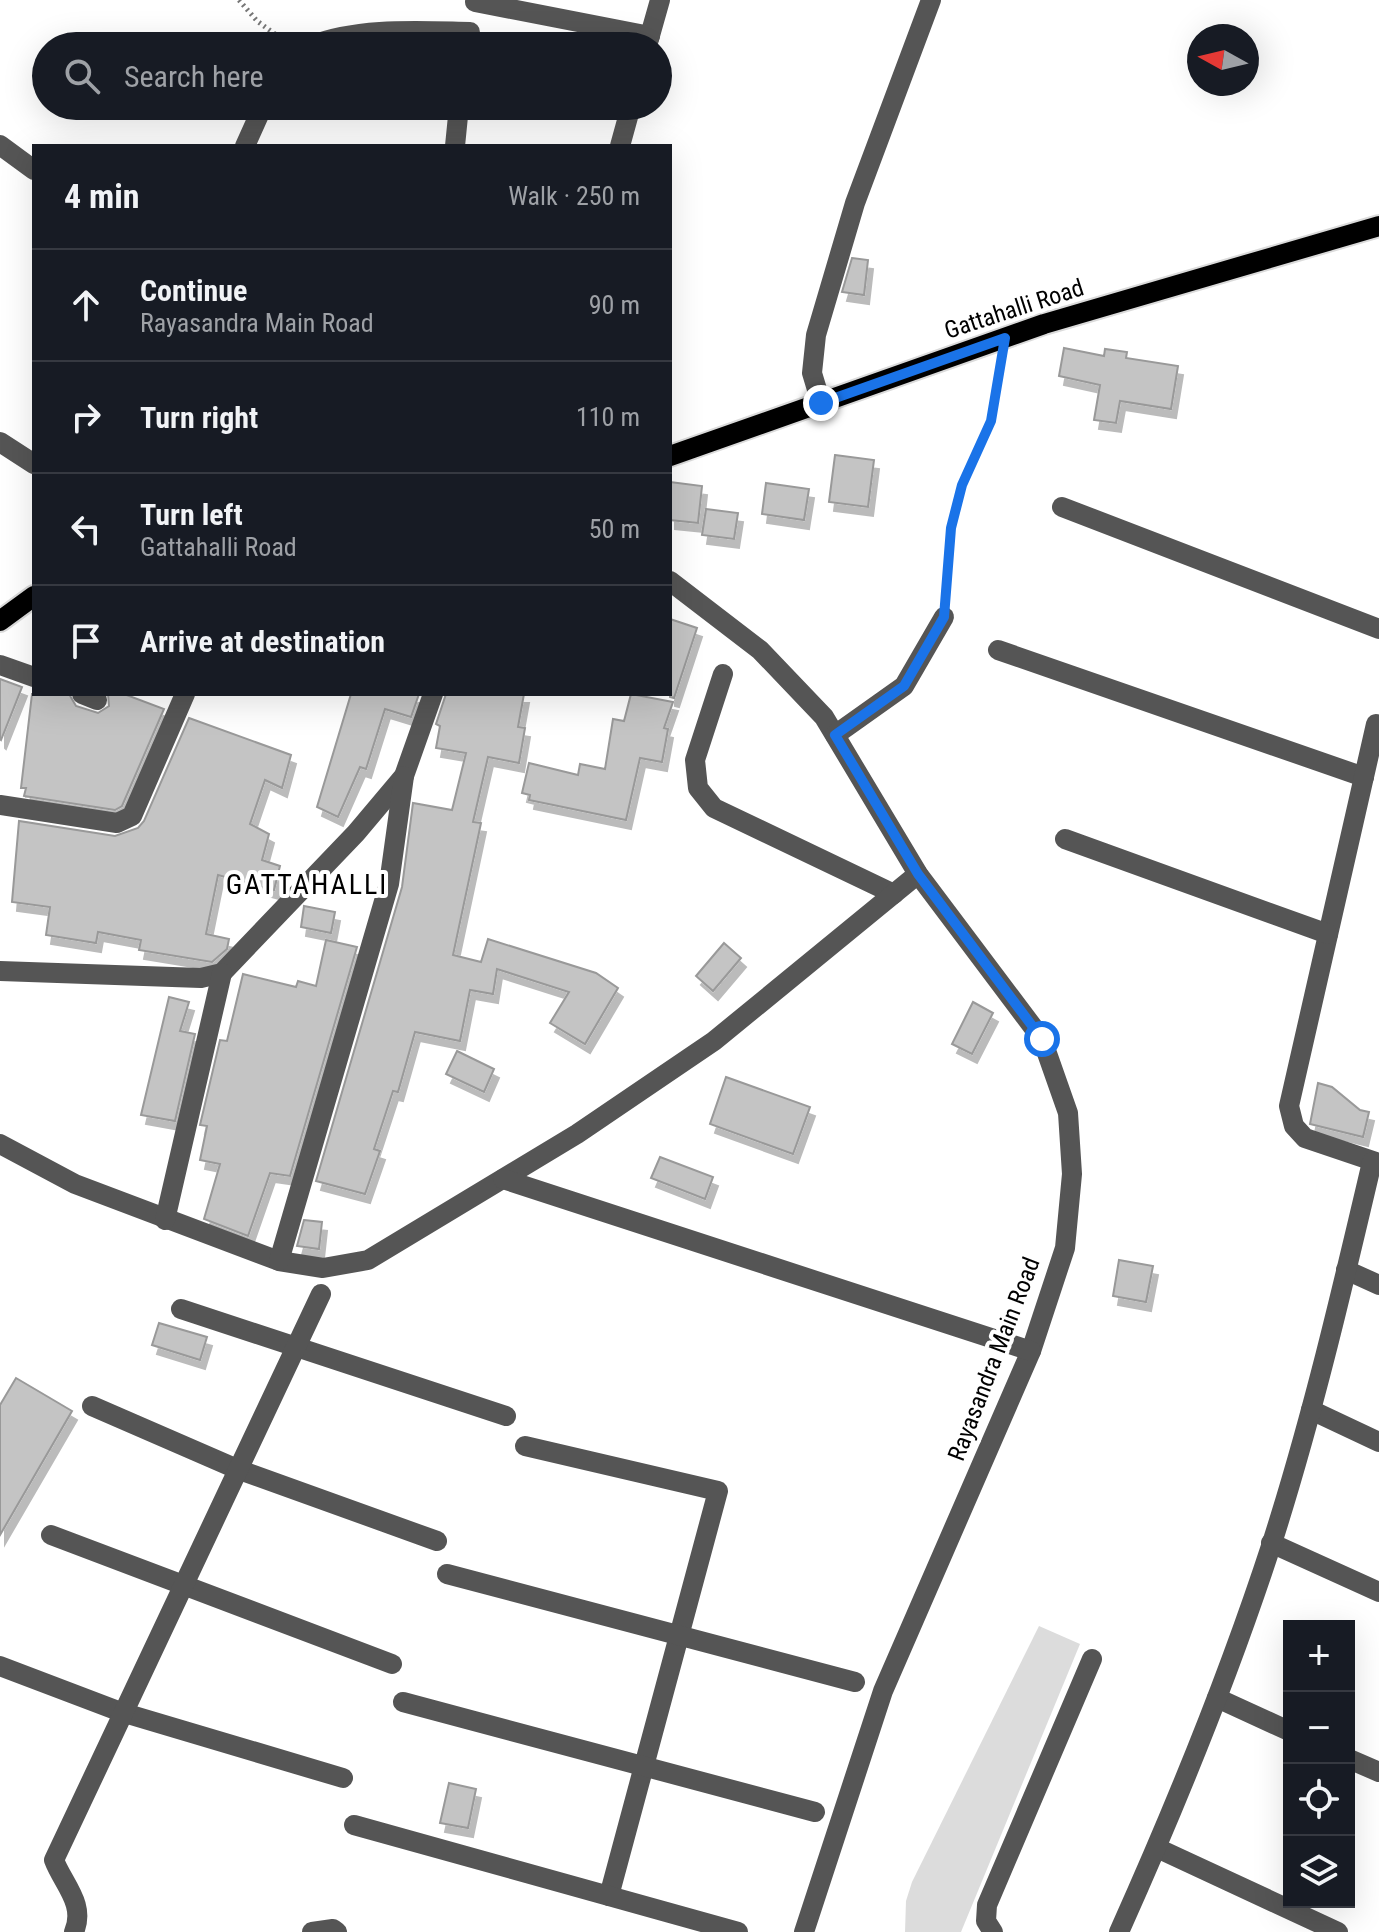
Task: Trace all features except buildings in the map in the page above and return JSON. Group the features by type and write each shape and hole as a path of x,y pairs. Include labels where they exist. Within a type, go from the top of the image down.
{"main road":[{"name":"Gattahalli Road","path":"672,455 1005,338 1379,226"},
{"path":"0,621 32,597"}],"street":[{"path":"651,32 660,0"},
{"path":"821,403 812,373 816,335 855,203 931,0"},
{"path":"470,32 475,1 609,32"},
{"path":"246,144 257,120"},
{"path":"455,144 458,120"},
{"path":"621,144 627,120"},
{"path":"0,145 32,169"},
{"path":"0,442 32,463"},
{"path":"1062,507 1379,629"},
{"name":"Rayasandra Main Road","path":"672,583 760,650 824,717 918,874 1042,1039 1068,1113 1072,1174 1065,1248 1031,1351 883,1691 804,1932"},
{"path":"835,735 904,686 944,617"},
{"path":"998,650 1364,777"},
{"path":"0,665 32,676"},
{"path":"723,674 695,760 698,788 714,808 894,894"},
{"path":"0,805 117,823 132,816 184,696"},
{"path":"279,1261 389,884 404,776 432,696"},
{"path":"1119,1932 1157,1848 1217,1698 1271,1543 1311,1410 1375,1163 1305,1138 1294,1126 1289,1106 1376,724"},
{"path":"165,1220 222,973 356,833 404,776"},
{"path":"1065,839 1328,934"},
{"path":"1,1147 75,1184 279,1261 323,1268 368,1260 577,1134 714,1041 918,874"},
{"path":"0,971 201,978 222,973"},
{"path":"503,1179 1031,1351"},
{"path":"1346,1270 1379,1285"},
{"path":"74,1932 78,1922 75,1898 60,1876 54,1860 121,1712 321,1294"},
{"path":"181,1309 506,1416"},
{"path":"92,1406 237,1469 437,1541"},
{"path":"1311,1410 1379,1442"},
{"path":"525,1446 718,1491 609,1896"},
{"path":"51,1535 392,1664"},
{"path":"1271,1543 1379,1592"},
{"path":"447,1574 855,1682"},
{"path":"993,1932 986,1921 987,1905 1092,1659"},
{"path":"0,1666 121,1712 343,1778"},
{"path":"1217,1698 1283,1728"},
{"path":"403,1702 815,1812"},
{"path":"1355,1762 1379,1772"},
{"path":"354,1825 738,1932"},
{"path":"1157,1848 1338,1932"},
{"path":"312,1932 333,1929 337,1932"}],"path":[{"path":"239,0 257,21 272,32"},
{"path":"944,617 951,528 962,485 991,421 1005,338"}],"shaded area":[{"path":"1039,1626 1080,1644 961,1932 905,1932 906,1901 912,1882"}],"district":[{"name":"GATTAHALLI","path":"307,884"}],"route":[{"path":"821,403 1005,338 991,421 962,485 951,528 944,617 904,686 835,735 918,874 1042,1039"}]}
